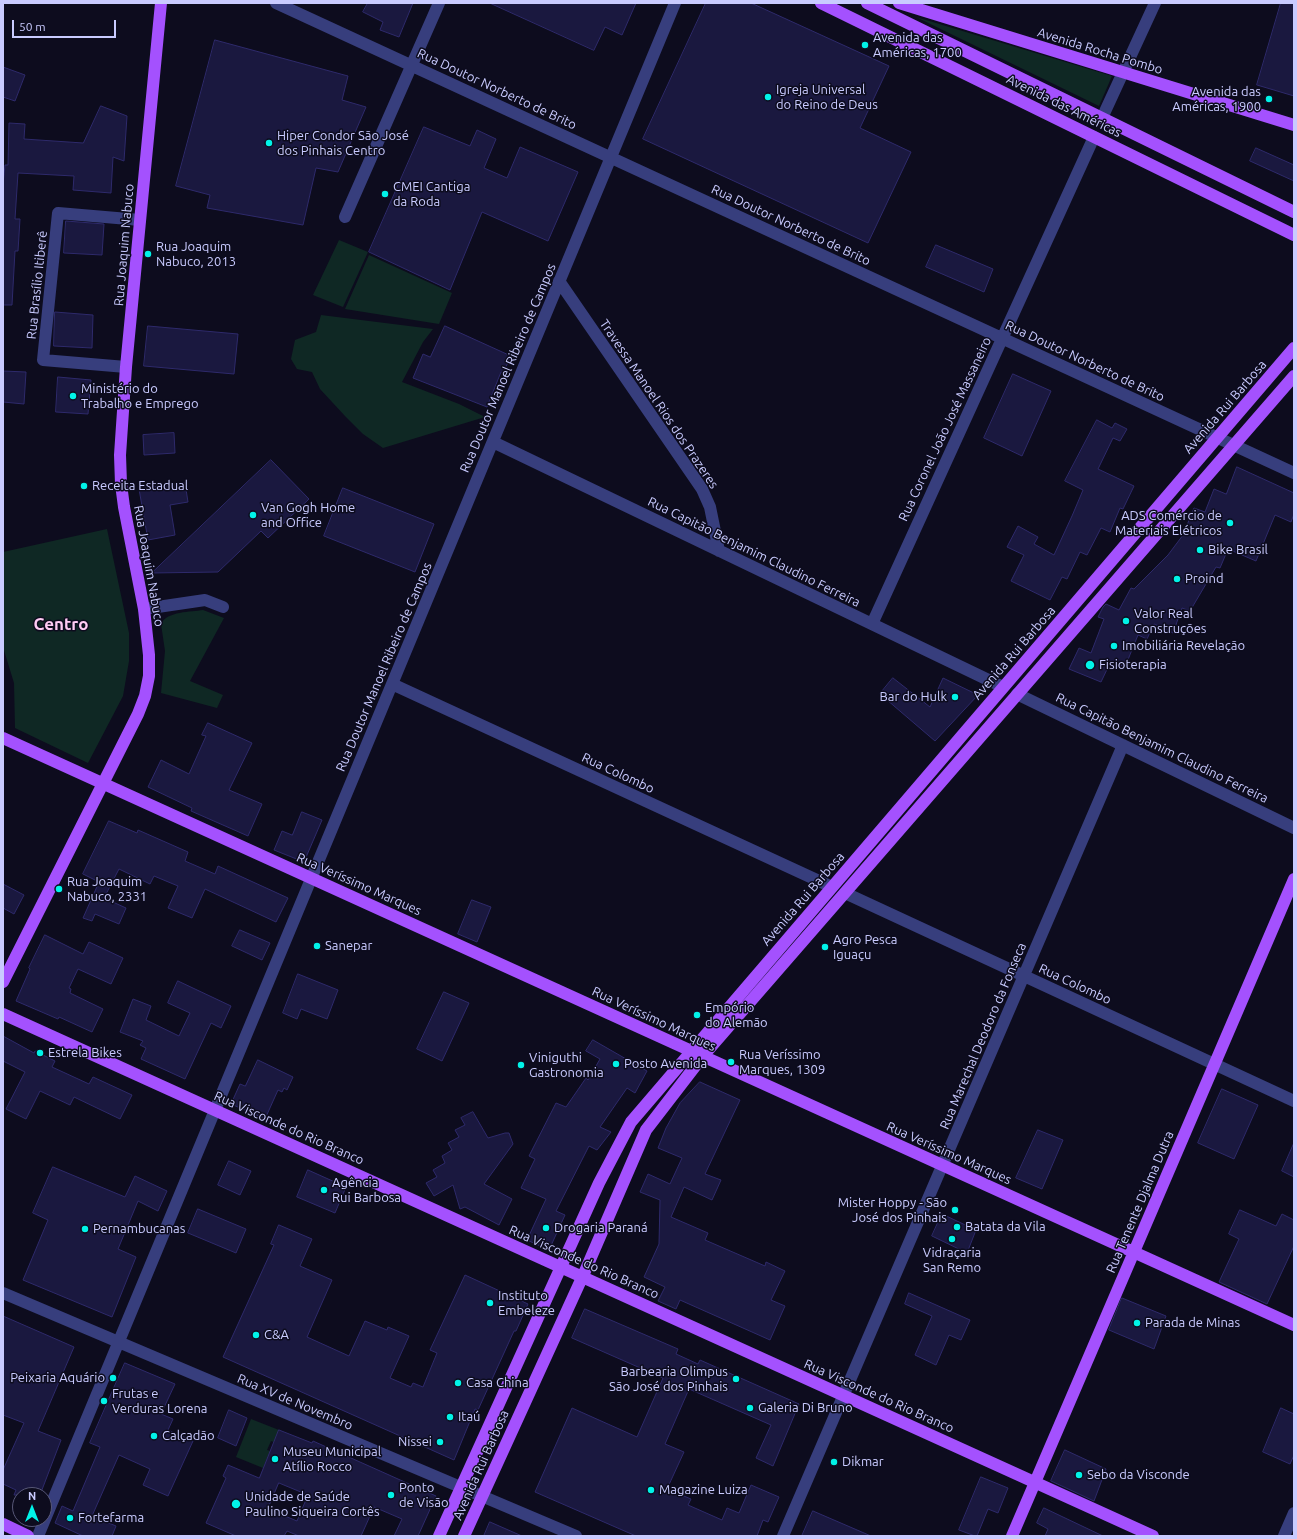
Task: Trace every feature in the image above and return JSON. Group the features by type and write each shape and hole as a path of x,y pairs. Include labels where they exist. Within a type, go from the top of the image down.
{"main road":[{"name":"Rua Joaquim Nabuco","path":"3,982 138,714 145,696 149,676 149,655 144,609 121,484 120,455 126,367 161,3"},
{"name":"Avenida das Américas","path":"821,3 1294,235"},
{"name":"Avenida das Américas","path":"867,3 1294,212"},
{"name":"Avenida Rocha Pombo","path":"903,4 1294,125"},
{"name":"Avenida Rui Barbosa","path":"439,1536 598,1182 631,1122 1294,348"},
{"name":"Avenida Rui Barbosa","path":"464,1536 582,1277 646,1130 703,1056 1294,376"},
{"name":"Rua Veríssimo Marques","path":"3,738 1294,1325"},
{"name":"Rua Tenente Djalma Dutra","path":"1012,1536 1294,879"},
{"name":"Rua Visconde do Rio Branco","path":"3,1014 1153,1536"},
{"path":"3,1524 28,1536"}],"street":[{"name":"Rua Doutor Norberto de Brito","path":"276,3 1294,473"},
{"path":"345,217 439,3"},
{"name":"Rua Doutor Manoel Ribeiro de Campos","path":"38,1536 675,3"},
{"path":"1102,118 1155,3"},
{"name":"Rua Coronel João José Massaneiro","path":"872,624 1094,137"},
{"name":"Rua Brasílio Itiberê","path":"126,367 43,360 58,213 140,220"},
{"name":"Travessa Manoel Rios dos Prazeres","path":"559,281 702,489 710,507 718,551"},
{"name":"Rua Capitão Benjamim Claudino Ferreira","path":"493,442 1003,688"},
{"path":"144,609 205,600 223,607"},
{"name":"Rua Colombo","path":"392,684 832,887"},
{"name":"Rua Capitão Benjamim Claudino Ferreira","path":"1017,694 1294,828"},
{"name":"Rua Marechal Deodoro da Fonseca","path":"783,1536 1123,745"},
{"name":"Rua Colombo","path":"845,893 1294,1101"},
{"name":"Rua XV de Novembro","path":"3,1293 119,1342 203,1372 461,1487 576,1536"},
{"path":"1284,1536 1294,1513"}],"green space":[{"path":"916,17 1112,76 1099,106"},
{"path":"339,240 368,252 343,307 313,295"},
{"path":"369,255 452,293 439,324 345,309"},
{"path":"321,315 433,329 423,342 402,382 459,404 485,417 383,448 363,434 345,416 320,389 312,372 297,369 291,359 295,340 316,332"},
{"path":"107,529 129,633 129,661 123,696 88,763 15,728 14,683 3,647 3,552"},
{"path":"203,610 224,618 190,681 223,695 217,708 161,693 165,651 161,624 164,620 174,614"},
{"path":"251,1419 279,1430 274,1442 271,1441 267,1450 270,1451 263,1468 236,1457"}],"building":[{"path":"368,3 413,3 399,37 380,30 383,22 363,12"},
{"path":"490,3 636,3 622,35 605,27 594,50"},
{"name":"Igreja Universal do Reino de Deus","path":"706,3 751,3 889,66 860,128 911,152 868,243 643,139"},
{"path":"1281,3 1294,3 1294,96 1257,85"},
{"name":"Hiper Condor São José dos Pinhais Centro","path":"215,40 348,76 342,100 366,107 338,172 316,168 303,225 207,208 210,195 176,186"},
{"path":"3,67 25,75 15,101 3,97"},
{"path":"101,106 127,116 124,161 113,157 111,193 73,190 74,176 18,173 15,219 20,219 18,251 15,251 12,305 3,305 3,184 5,165 8,165 9,123 25,124 24,139 83,143"},
{"path":"424,127 470,146 477,130 496,139 484,168 507,178 520,147 578,172 548,241 482,212 450,290 369,252"},
{"path":"1256,148 1294,165 1294,181 1250,161"},
{"path":"66,221 104,224 102,255 64,253"},
{"path":"936,245 993,269 984,292 926,267"},
{"path":"55,312 93,315 92,348 54,346"},
{"path":"148,326 238,334 234,374 144,366"},
{"path":"445,326 511,356 503,373 501,372 487,407 413,378 423,354 430,357"},
{"path":"3,371 26,372 24,404 3,402"},
{"path":"1013,374 1051,391 1022,456 984,438"},
{"name":"Ministério do Trabalho e Emprego","path":"58,377 91,380 88,414 56,412"},
{"path":"1097,420 1112,428 1115,423 1127,429 1120,441 1113,438 1098,469 1134,486 1123,509 1120,508 1110,532 1101,528 1087,555 1080,552 1067,579 1062,577 1050,600 1011,581 1024,555 1007,547 1018,526 1038,537 1034,544 1054,555 1083,490 1065,481"},
{"path":"174,433 175,453 144,455 143,435"},
{"name":"Van Gogh Home and Office","path":"271,460 309,499 268,538 261,531 218,572 152,573"},
{"path":"1237,467 1294,493 1294,514 1291,522 1275,515 1256,561 1228,549 1220,568 1216,567 1190,611 1182,608 1173,633 1154,624 1147,639 1138,635 1125,667 1111,661 1101,682 1069,669 1079,648 1091,653 1104,619 1098,617 1103,607 1106,604 1119,610 1131,588 1134,589 1168,555 1183,535 1194,508 1205,512 1214,489 1226,494"},
{"path":"185,483 188,502 170,505 175,535 148,540 139,489"},
{"path":"343,488 434,524 415,572 324,536"},
{"path":"893,678 930,707 943,678 978,695 935,741 880,694"},
{"path":"208,723 252,743 229,790 262,804 248,836 191,811 192,808 148,787 161,760 189,774 206,736 202,735"},
{"path":"302,812 322,820 304,862 274,850 282,831 292,835"},
{"path":"109,821 137,833 138,830 188,852 185,861 215,874 218,866 288,898 276,922 205,889 192,918 168,908 178,886 154,876 150,884 119,869 104,898 126,908 119,924 95,914 92,921 83,918 99,882 83,874"},
{"path":"3,884 24,895 14,914 3,908"},
{"path":"472,900 491,907 477,942 458,934"},
{"path":"240,930 270,943 262,960 232,946"},
{"path":"45,935 83,954 89,942 123,958 111,984 78,969 69,988 71,989 70,993 103,1009 92,1032 59,1017 58,1019 16,1001 30,969 29,968"},
{"path":"298,974 338,990 327,1019 301,1009 297,1019 283,1013"},
{"path":"178,981 231,1006 221,1028 211,1023 185,1079 141,1059 146,1048 140,1045 143,1041 120,1032 133,999 151,1006 146,1020 179,1036 190,1013 168,1003"},
{"path":"444,992 469,1003 442,1061 417,1049"},
{"path":"3,1036 34,1053 35,1051 55,1061 52,1067 89,1084 93,1077 132,1095 120,1119 74,1097 70,1105 40,1091 26,1119 6,1109 25,1072 3,1061"},
{"path":"593,1040 647,1071 635,1093 627,1088 600,1127 611,1132 597,1150 589,1146 556,1211 565,1215 549,1250 527,1240 546,1199 521,1188 535,1159 529,1156 556,1103 566,1107 586,1078 588,1080 600,1059 586,1051"},
{"path":"258,1060 293,1077 287,1090 284,1088 282,1092 278,1090 265,1119 231,1104 240,1084 245,1086"},
{"path":"700,1082 740,1100 705,1174 721,1180 712,1200 684,1187 671,1217 708,1233 705,1240 765,1266 766,1262 785,1271 771,1300 785,1306 770,1340 680,1300 676,1309 658,1301 665,1287 644,1277 659,1244 660,1200 640,1192 648,1174 670,1184 682,1158 658,1148 666,1128 680,1103"},
{"path":"1222,1089 1258,1105 1234,1159 1198,1143"},
{"path":"473,1112 488,1138 509,1133 513,1144 484,1184 512,1199 499,1225 465,1207 460,1209 453,1185 434,1196 426,1183 437,1177 433,1170 445,1163 442,1156 452,1150 448,1143 459,1137 455,1130 465,1125 461,1118"},
{"path":"1038,1130 1063,1140 1042,1189 1016,1178"},
{"path":"1294,1143 1294,1177 1282,1171"},
{"path":"229,1161 251,1171 240,1195 218,1185"},
{"name":"Pernambucanas","path":"53,1167 125,1197 135,1176 167,1191 158,1211 138,1201 118,1249 136,1257 112,1317 23,1280 48,1220 33,1213"},
{"path":"308,1170 346,1187 335,1213 297,1197"},
{"path":"198,1209 246,1229 236,1253 188,1233"},
{"path":"1240,1210 1276,1226 1282,1214 1294,1220 1294,1246 1267,1304 1219,1282 1239,1239 1229,1234"},
{"path":"942,1214 976,1230 967,1253 932,1236"},
{"path":"279,1225 312,1239 300,1266 332,1280 307,1337 349,1356 365,1321 387,1330 388,1327 409,1336 390,1378 411,1387 413,1383 423,1387 437,1353 430,1350 465,1275 528,1304 478,1410 475,1409 454,1460 223,1357 274,1245 271,1244"},
{"path":"909,1293 970,1320 961,1340 949,1335 936,1365 915,1355 932,1316 905,1304"},
{"name":"Parada de Minas","path":"1122,1298 1166,1316 1154,1349 1109,1330"},
{"path":"585,1309 678,1349 676,1354 698,1364 700,1360 799,1404 773,1466 756,1458 771,1425 689,1389 665,1444 684,1452 667,1489 691,1499 688,1505 722,1520 727,1508 739,1513 751,1485 779,1497 768,1522 763,1520 757,1536 636,1536 535,1492 572,1408 637,1437 663,1378 572,1338"},
{"path":"3,1316 74,1347 38,1431 61,1440 43,1487 12,1488 3,1484 3,1470 24,1423 3,1415"},
{"path":"125,1363 175,1384 161,1414 173,1419 168,1430 193,1441 168,1496 143,1485 150,1469 119,1455 92,1516 116,1526 112,1536 83,1536 55,1523 62,1506 73,1511 100,1447 90,1443"},
{"path":"1281,1408 1294,1414 1294,1455 1290,1464 1263,1452"},
{"path":"229,1410 247,1418 236,1446 218,1438"},
{"path":"279,1430 312,1443 313,1441 436,1496 418,1536 394,1536 402,1519 374,1507 361,1536 299,1536 287,1531 284,1536 236,1536 206,1523 226,1478 223,1476 228,1465 259,1478","holes":["279,1483 308,1495 297,1521 268,1509"]},
{"name":"Sebo da Visconde","path":"1065,1450 1106,1469 1094,1501 1051,1481"},
{"path":"981,1477 1008,1488 998,1513 988,1509 977,1536 975,1536 959,1530"},
{"path":"1044,1508 1103,1536 1045,1536 1048,1529 1037,1523"},
{"path":"813,1511 871,1536 802,1536"},
{"path":"490,1522 522,1536 484,1536"}],"place":[{"name":"Avenida das Américas, 1700","path":"865,45"},
{"name":"Igreja Universal do Reino de Deus","path":"768,97"},
{"name":"Avenida das Américas, 1900","path":"1269,99"},
{"name":"Hiper Condor São José dos Pinhais Centro","path":"269,143"},
{"name":"CMEI Cantiga da Roda","path":"385,194"},
{"name":"Rua Joaquim Nabuco, 2013","path":"148,254"},
{"name":"Ministério do Trabalho e Emprego","path":"73,396"},
{"name":"Receita Estadual","path":"84,486"},
{"name":"Van Gogh Home and Office","path":"253,515"},
{"name":"ADS Comércio de Materiais Elétricos","path":"1230,523"},
{"name":"Bike Brasil","path":"1200,550"},
{"name":"Proind","path":"1177,579"},
{"name":"Valor Real Construções","path":"1126,621"},
{"name":"Imobiliária Revelação","path":"1114,646"},
{"name":"Fisioterapia","path":"1090,665"},
{"name":"Bar do Hulk","path":"955,697"},
{"name":"Rua Joaquim Nabuco, 2331","path":"59,889"},
{"name":"Sanepar","path":"317,946"},
{"name":"Agro Pesca Iguaçu","path":"825,947"},
{"name":"Empório do Alemão","path":"697,1015"},
{"name":"Estrela Bikes","path":"40,1053"},
{"name":"Rua Veríssimo Marques, 1309","path":"731,1062"},
{"name":"Posto Avenida","path":"616,1064"},
{"name":"Viniguthi Gastronomia","path":"521,1065"},
{"name":"Agência Rui Barbosa","path":"324,1190"},
{"name":"Mister Hoppy - São José dos Pinhais","path":"955,1210"},
{"name":"Batata da Vila","path":"957,1227"},
{"name":"Drogaria Paraná","path":"546,1228"},
{"name":"Pernambucanas","path":"85,1229"},
{"name":"Vidraçaria San Remo","path":"952,1239"},
{"name":"Instituto Embeleze","path":"490,1303"},
{"name":"Parada de Minas","path":"1137,1323"},
{"name":"C&A","path":"256,1335"},
{"name":"Peixaria Aquário","path":"113,1378"},
{"name":"Barbearia Olimpus São José dos Pinhais","path":"736,1379"},
{"name":"Casa China","path":"458,1383"},
{"name":"Frutas e Verduras Lorena","path":"104,1401"},
{"name":"Galeria Di Bruno","path":"750,1408"},
{"name":"Itaú","path":"450,1417"},
{"name":"Calçadão","path":"154,1436"},
{"name":"Nissei","path":"440,1442"},
{"name":"Museu Municipal Atílio Rocco","path":"275,1459"},
{"name":"Dikmar","path":"834,1462"},
{"name":"Sebo da Visconde","path":"1079,1475"},
{"name":"Magazine Luiza","path":"651,1490"},
{"name":"Ponto de Visão","path":"391,1495"},
{"name":"Unidade de Saúde Paulino Siqueira Cortês","path":"236,1504"},
{"name":"Fortefarma","path":"70,1518"}],"district":[{"name":"Centro","path":"61,624"}]}
